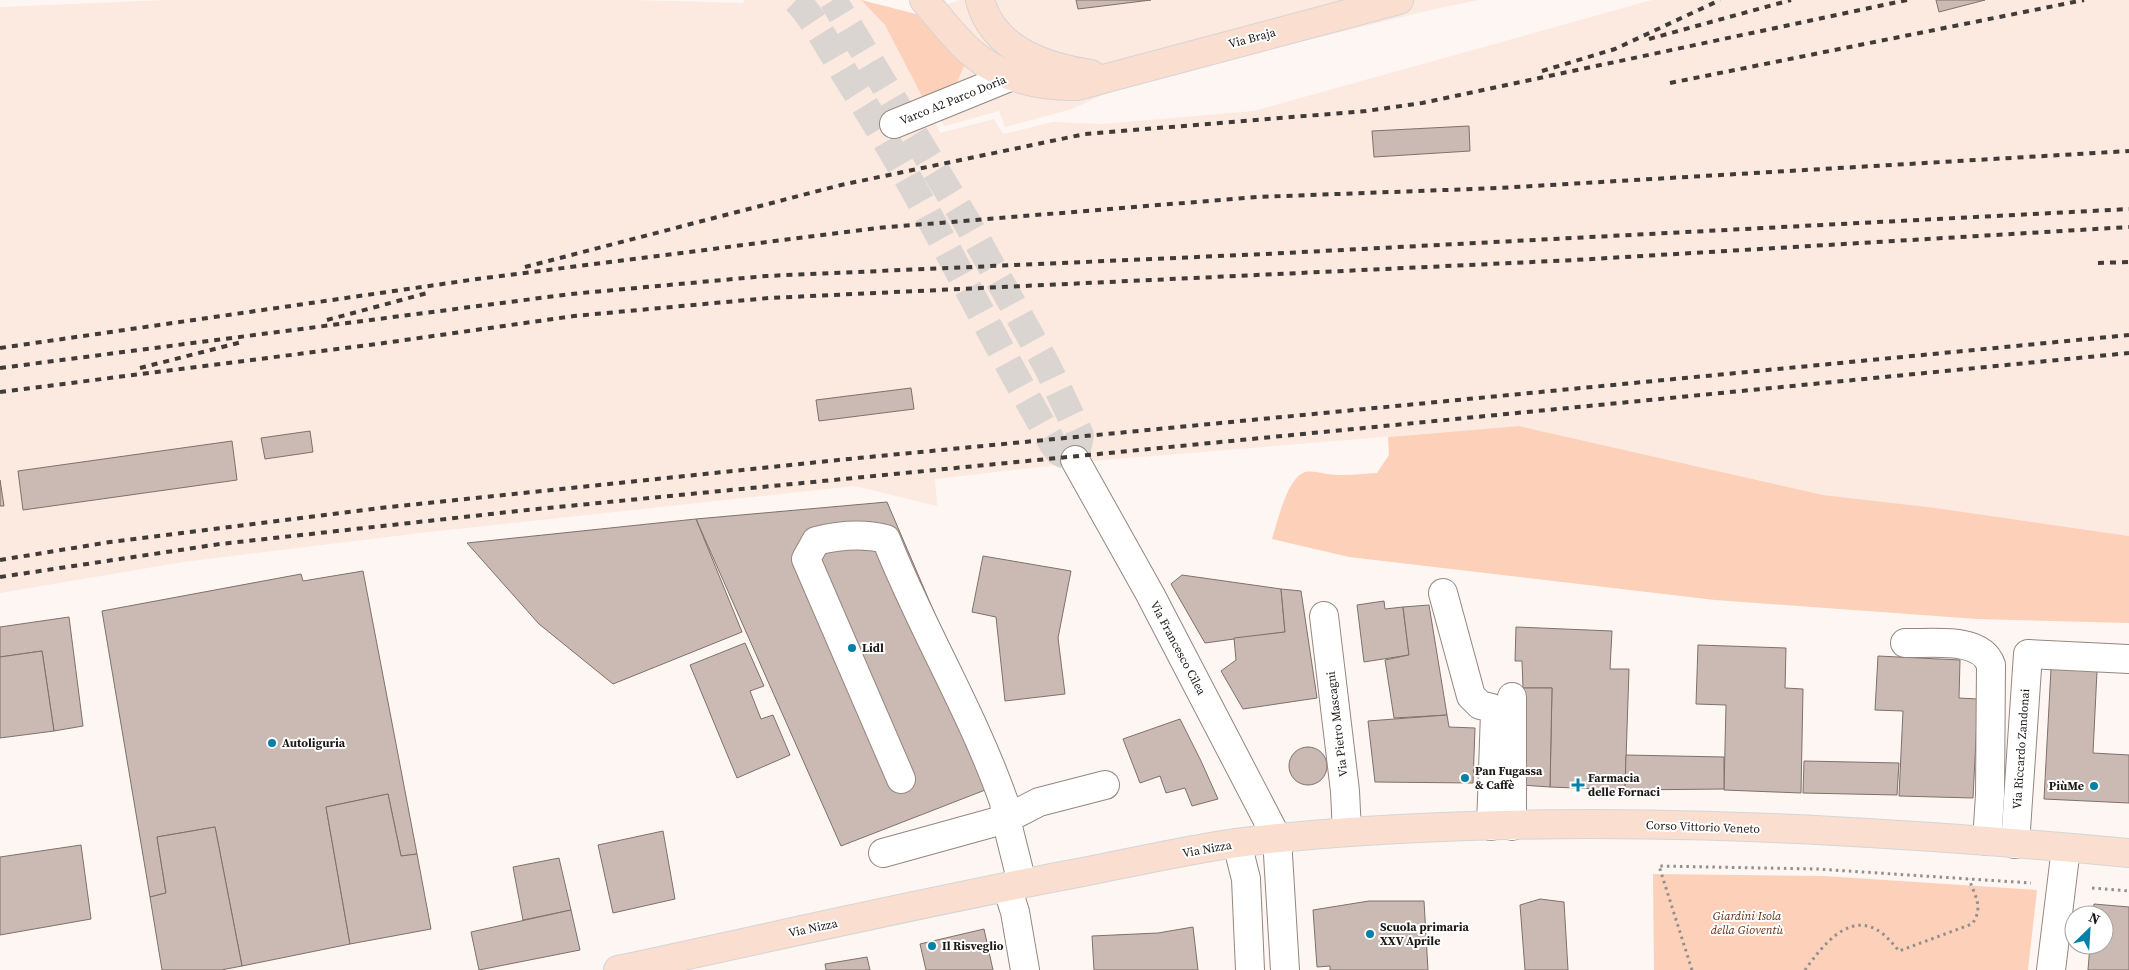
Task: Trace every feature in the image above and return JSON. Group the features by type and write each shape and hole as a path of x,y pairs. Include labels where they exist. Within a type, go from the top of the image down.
{"main road":[{"name":"Via Braja","path":"924,0 973,54 992,67 1012,76 1052,87 1077,86 1399,0"},
{"name":"Via Braja","path":"980,0 990,26 1022,54 1057,69 1105,77"},
{"name":"Corso Vittorio Veneto","path":"1277,838 1347,832 1502,826 1651,824 1822,831 1987,841 2129,853"},
{"name":"Via Nizza","path":"618,970 1014,885 1237,843 1277,838"}],"street":[{"name":"Varco A2 Parco Doria","path":"894,124 1012,76"},
{"name":"Via Francesco Cilea","path":"1075,460 1150,594 1277,838"},
{"path":"901,779 806,559 816,541 835,536 866,534 886,539 899,572 952,682 1004,802 1014,885 1015,912 1025,970"},
{"path":"1443,593 1471,696 1480,704 1492,708 1495,713 1502,826"},
{"name":"Via Pietro Mascagni","path":"1324,616 1346,791 1347,832"},
{"path":"1905,643 1970,645 1984,652 1988,657 1991,665 1990,795 1987,841"},
{"name":"Via Riccardo Zandonai","path":"2015,844 2028,654 2129,659"},
{"path":"1502,826 1512,697"},
{"path":"883,853 1006,819 1040,802 1105,785"},
{"path":"1277,838 1285,970"},
{"path":"1237,843 1246,879 1250,970"},
{"path":"2050,970 2066,848"}],"path":[{"path":"1692,970 1659,866 1817,869 2129,891"},
{"path":"1805,970 1829,940 1853,925 1866,926 1882,933 1899,951 1972,924 1979,915 1978,902 1969,879"}],"shaded area":[{"path":"169,0 631,0 743,3 744,0 861,0 885,25 924,98 965,64 916,14 961,0 1479,0 1430,10 1122,86 1072,109 1005,127 999,111 945,126 925,101 940,133 994,119 1003,134 1053,122 1103,124 1254,111 1652,0 2129,0 2129,536 1936,508 1823,495 1519,426 1103,460 935,479 937,506 855,486 420,533 183,562 0,593 0,7"}],"green space":[{"path":"861,0 916,14 965,64 956,84 923,98 885,25"},
{"path":"1519,426 1823,495 1936,508 2129,536 2129,623 1977,619 1715,600 1349,557 1272,539 1287,493 1297,477 1303,473 1342,475 1377,473 1389,455 1388,437"},
{"name":"Giardini Isola della Gioventù","path":"1653,874 1824,876 2037,890 2028,970 1654,970"}],"building":[{"path":"1076,0 1151,0 1078,9"},
{"path":"1936,0 1985,0 1939,12"},
{"path":"1469,126 1470,151 1374,157 1372,131"},
{"path":"911,388 914,409 819,421 816,400"},
{"path":"310,431 313,452 265,459 261,438"},
{"path":"232,441 237,480 23,510 18,471"},
{"path":"0,480 4,506 0,506"},
{"name":"Lidl","path":"887,502 1005,778 998,785 841,846 696,519"},
{"path":"696,519 742,632 613,684 539,624 467,543"},
{"path":"983,556 1071,571 1058,638 1065,694 1005,701 996,617 972,612"},
{"path":"363,571 417,854 401,856 388,794 326,807 350,944 242,966 215,827 157,837 166,893 150,897 102,611 301,574 303,581"},
{"path":"1182,575 1281,589 1285,632 1205,643 1171,584"},
{"path":"1281,589 1301,591 1317,698 1243,709 1221,671 1236,660 1234,638 1285,632"},
{"path":"1384,601 1385,609 1403,607 1409,655 1364,662 1357,605"},
{"path":"1429,605 1447,715 1394,718 1385,660 1409,655 1403,607"},
{"path":"69,617 83,726 54,731 42,651 0,657 0,627"},
{"path":"1516,627 1612,631 1610,669 1629,669 1625,790 1550,787 1552,688 1523,688 1522,661 1515,661"},
{"path":"745,643 764,686 750,691 761,719 773,715 790,755 737,778 690,665"},
{"path":"1698,645 1786,648 1785,688 1803,689 1801,793 1724,790 1726,705 1696,704"},
{"path":"42,651 54,731 0,738 0,657"},
{"path":"1878,656 1960,660 1959,698 1978,699 1973,798 1899,796 1903,711 1875,710"},
{"path":"2051,669 2097,671 2093,753 2129,755 2129,803 2044,799"},
{"path":"1523,688 1552,688 1550,787 1521,785"},
{"path":"1447,715 1449,727 1475,728 1473,783 1375,782 1368,721"},
{"path":"1180,719 1218,799 1192,806 1185,788 1166,793 1160,776 1140,783 1123,739"},
{"path":"1308,747 1321,753 1327,766 1321,779 1308,785 1295,779 1289,766 1295,753"},
{"path":"1626,755 1724,757 1724,789 1625,790"},
{"path":"1804,761 1899,763 1897,795 1803,793"},
{"path":"388,794 401,856 417,854 431,929 350,944 326,807"},
{"path":"215,827 242,966 221,970 162,970 150,897 166,893 157,837"},
{"path":"663,831 675,899 613,913 598,845"},
{"path":"81,845 91,919 0,935 0,857"},
{"path":"559,858 571,910 523,920 513,867"},
{"path":"1540,899 1564,902 1568,970 1525,970 1520,905"},
{"name":"Scuola primaria XXV Aprile","path":"1369,901 1424,901 1428,970 1330,970 1330,966 1317,967 1313,910"},
{"path":"2114,906 2129,907 2129,970 2088,970 2089,955 2114,955"},
{"path":"571,910 580,950 479,970 471,932"},
{"path":"1193,927 1198,970 1094,970 1092,936 1158,933"},
{"path":"984,929 993,970 926,970 920,944"},
{"path":"867,957 870,970 826,970 825,964"}],"tunnel":[{"path":"796,0 817,28 904,171 1053,444 1059,452 1075,460 1080,435 1047,366 968,224 833,0"}],"railway":[{"path":"1542,71 1615,49 1720,0"},
{"path":"1649,39 1791,0"},
{"path":"525,267 841,185 1085,134 1366,111 1422,103 1907,0"},
{"path":"1670,83 2084,0"},
{"path":"0,348 477,279 877,228 1257,197 1499,188 2129,151"},
{"path":"0,368 571,294 766,276 1265,254 2129,209"},
{"path":"0,392 377,344 574,316 769,298 1575,260 2129,227"},
{"path":"2098,263 2129,262"},
{"path":"327,320 431,292"},
{"path":"0,560 110,542 389,507 838,460 2129,335"},
{"path":"140,368 242,342"},
{"path":"0,577 220,544 527,510 2129,353"}],"place":[{"name":"Lidl","path":"852,648"},
{"name":"Autoliguria","path":"272,743"},
{"name":"Pan Fugassa & Caffè","path":"1465,778"},
{"name":"Farmacia delle Fornaci","path":"1578,785"},
{"name":"PiùMe","path":"2094,786"},
{"name":"Scuola primaria XXV Aprile","path":"1370,934"},
{"name":"Il Risveglio","path":"932,946"}]}
